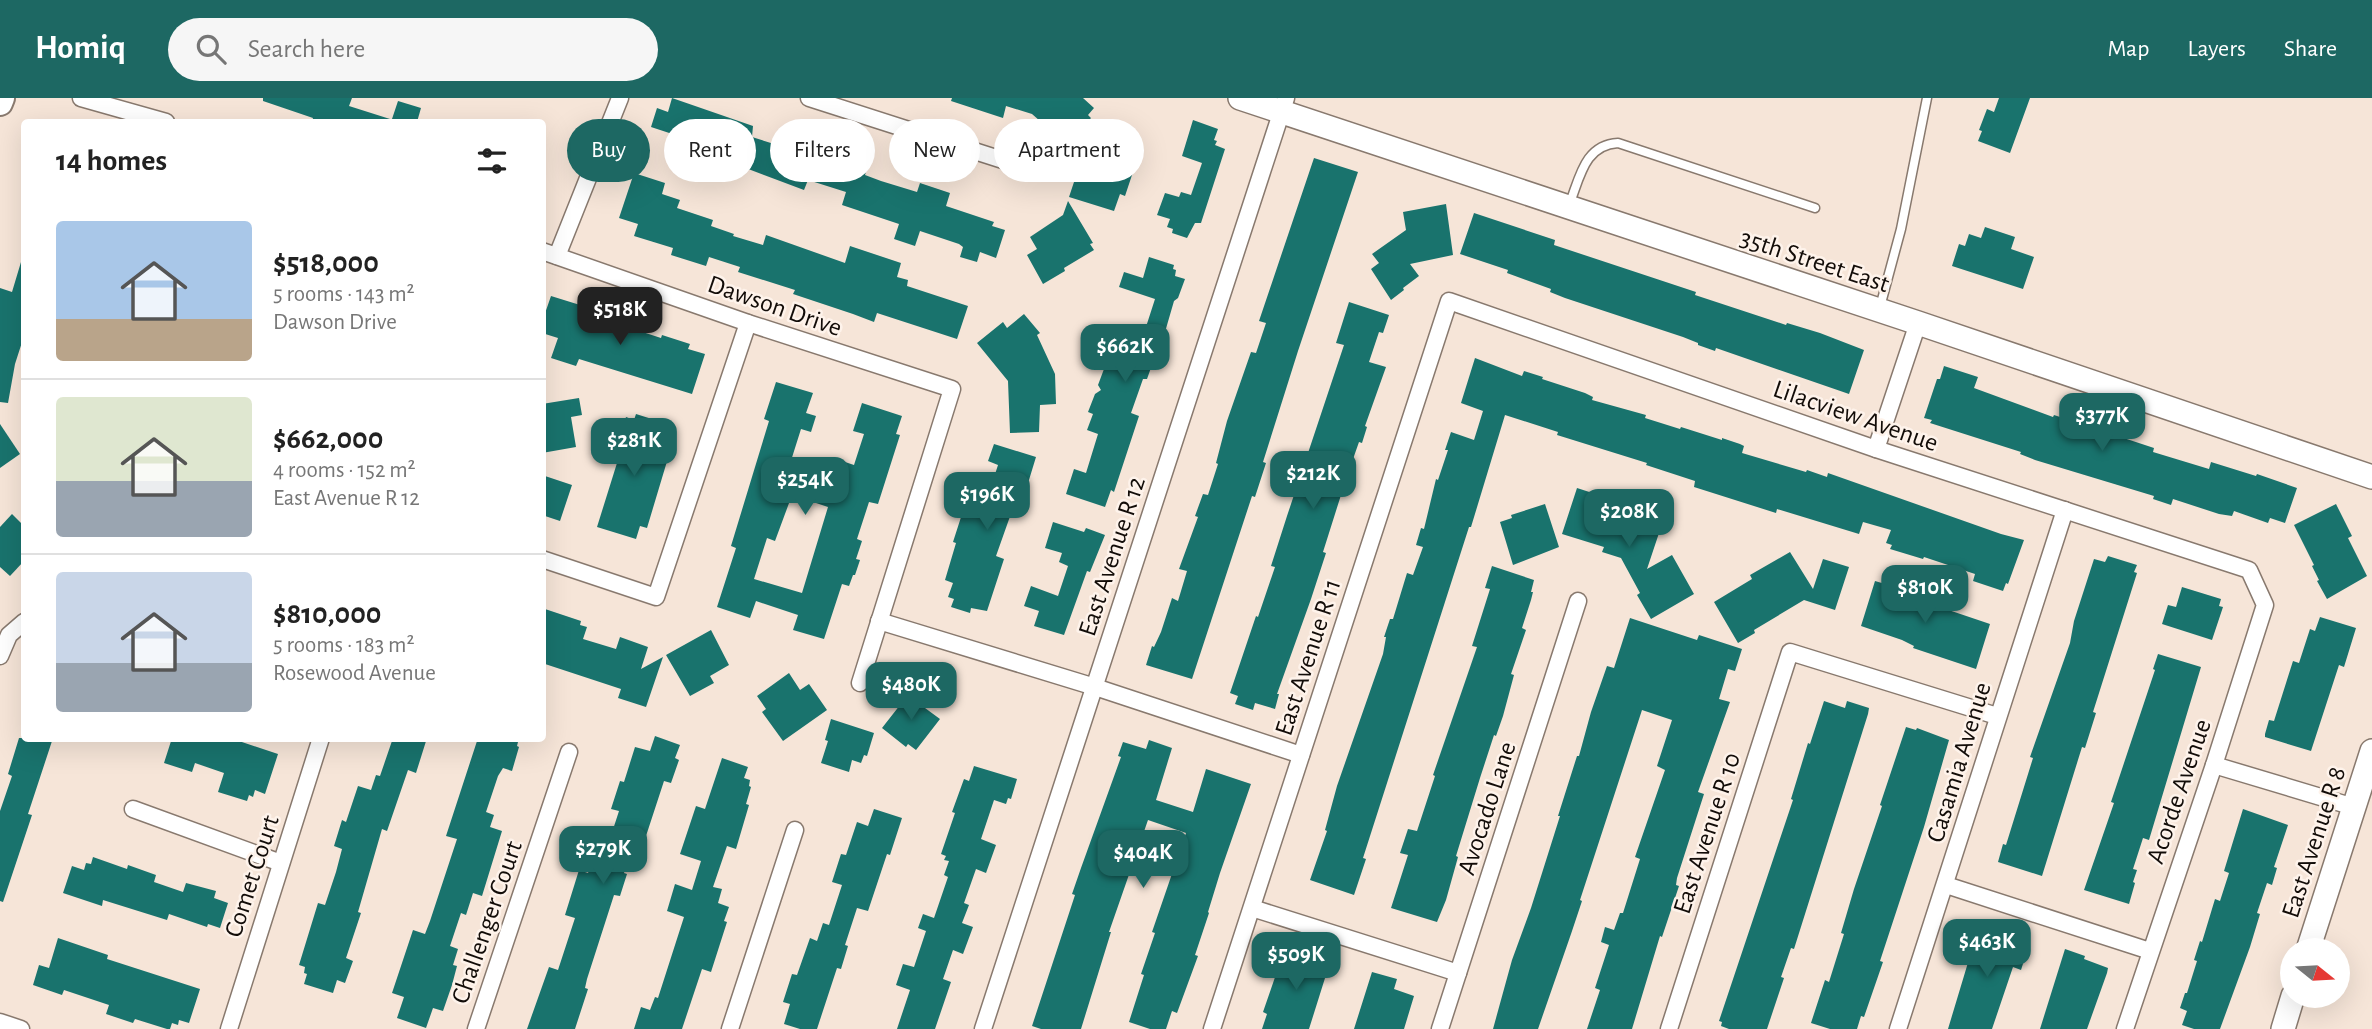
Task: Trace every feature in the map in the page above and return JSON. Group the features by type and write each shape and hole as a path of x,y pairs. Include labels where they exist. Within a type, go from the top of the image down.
{"main road":[{"path":"0,103 2,98"}],"street":[{"path":"81,98 147,119"},
{"path":"550,254 620,98"},
{"path":"809,98 994,157"},
{"name":"35th Street East","path":"1240,98 1284,105 1568,208 1918,323 2372,478"},
{"name":"East Avenue R 12","path":"983,1029 1284,105"},
{"name":"Dawson Drive","path":"550,254 748,323 952,389 879,621"},
{"name":"Lilacview Avenue","path":"1449,301 1876,449 2249,570"},
{"name":"East Avenue R 11","path":"1212,1029 1449,301"},
{"path":"546,560 656,597 748,323"},
{"path":"1876,449 1918,323"},
{"name":"Casamia Avenue","path":"1898,1029 2065,510"},
{"name":"Acorde Avenue","path":"2125,1029 2214,765 2264,605 2249,570"},
{"name":"Avocado Lane","path":"1440,1029 1578,601"},
{"path":"860,683 879,621 1095,687 1301,755"},
{"path":"0,656 9,635 21,625"},
{"name":"East Avenue R 10","path":"1669,1029 1790,652 1997,716"},
{"name":"Comet Court","path":"229,1029 320,742"},
{"name":"East Avenue R 8","path":"2312,938 2372,751"},
{"name":"Challenger Court","path":"476,1029 569,752"},
{"path":"2214,765 2354,807"},
{"path":"133,809 281,863"},
{"path":"730,1029 795,830"},
{"path":"1946,885 2150,951"},
{"path":"1252,908 1458,973"},
{"path":"2283,1029 2289,1008"},
{"path":"0,1022 21,1029"}],"lane":[{"path":"1879,310 1901,229 1927,98"},
{"path":"1568,208 1587,159 1596,148 1608,143 1618,143 1815,208"}],"building":[{"path":"263,98 352,98 349,106 390,119 313,119 263,101"},
{"path":"672,98 733,119 664,119 664,131 651,127 657,108 668,112"},
{"path":"952,98 1083,98 1094,108 1088,115 1090,119 1038,119 1032,114 1006,106 1003,118 951,101"},
{"path":"1999,98 2030,98 2010,153 1978,141 1987,109 1994,112"},
{"path":"398,101 421,108 418,119 392,119"},
{"path":"1193,120 1218,129 1215,145 1225,149 1201,223 1195,223 1187,238 1172,233 1173,229 1167,227 1170,219 1157,215 1165,193 1179,197 1181,192 1191,195 1202,163 1182,156"},
{"path":"756,138 770,143 770,177 756,172"},
{"path":"1314,158 1358,172 1298,351 1263,462 1266,463 1255,497 1252,496 1192,679 1146,665 1172,598 1178,601 1187,571 1179,569 1198,517 1195,516 1203,494 1208,495 1227,421 1251,352 1256,353 1266,323 1259,321"},
{"path":"650,178 665,183 662,194 680,200 677,208 713,220 711,226 734,234 733,236 763,245 766,235 845,263 850,246 901,263 897,277 908,280 907,286 968,306 957,339 877,313 874,322 793,294 795,290 738,272 740,267 709,257 706,266 671,255 673,248 634,236 638,224 619,218 631,182 650,182"},
{"path":"875,179 917,192 920,183 950,193 946,206 994,222 992,226 1005,230 996,258 980,252 977,262 960,257 963,247 959,244 920,231 915,246 894,239 899,224 842,205 846,192 814,182 875,182"},
{"path":"783,182 807,182 804,190"},
{"path":"1074,182 1130,182 1125,196 1120,194 1114,211 1069,197"},
{"path":"1068,201 1093,243 1090,244 1094,250 1043,284 1027,255 1037,249 1030,237 1063,215"},
{"path":"1446,204 1453,255 1410,264 1419,276 1391,300 1371,269 1379,263 1372,254 1406,230 1403,212"},
{"path":"1474,213 1555,240 1554,245 1696,292 1695,295 1786,325 1787,323 1820,333 1864,350 1849,394 1716,348 1715,351 1683,337 1565,298 1550,292 1551,289 1507,273 1508,270 1460,254"},
{"path":"1985,227 2015,237 2011,249 2034,257 2023,289 1952,266 1959,244 1965,246 1969,234 1981,238"},
{"path":"1149,257 1174,265 1175,276 1185,279 1178,298 1174,301 1156,363 1153,362 1147,379 1143,379 1131,413 1139,416 1114,492 1111,490 1105,507 1066,494 1074,469 1086,473 1098,434 1087,430 1093,414 1088,412 1095,394 1101,390 1098,385 1107,361 1094,356 1100,336 1127,345 1134,326 1145,330 1155,299 1119,287 1124,272 1143,278"},
{"path":"21,262 21,345 8,403 0,402 0,288 12,292"},
{"path":"551,296 580,305 578,311 661,338 662,335 690,344 688,349 705,354 692,394 579,359 576,366 551,358 558,338 546,334 546,310"},
{"path":"1349,302 1389,315 1383,333 1379,332 1369,362 1386,367 1365,426 1367,427 1362,443 1359,442 1347,476 1323,552 1326,553 1277,694 1275,709 1255,703 1253,710 1235,704 1238,696 1230,693 1275,567 1271,566 1344,345 1336,343"},
{"path":"1024,314 1040,333 1037,335 1055,374 1056,404 1040,405 1039,432 1010,433 1008,381 977,343 1003,322 1007,328"},
{"path":"1475,358 1522,376 1524,371 1543,377 1542,379 1585,393 1593,397 1592,400 1646,415 1645,418 1740,444 1744,446 1742,453 1827,477 1828,473 2024,540 2008,584 2006,583 2003,591 1973,581 1975,574 1890,549 1892,545 1886,543 1891,530 1863,522 1859,534 1777,509 1776,513 1694,487 1695,481 1505,415 1363,858 1366,859 1354,895 1310,880 1327,831 1325,830 1337,786 1383,654 1384,637 1390,619 1393,619 1407,573 1413,575 1423,547 1416,545 1421,528 1424,529 1451,432 1474,440 1483,411 1461,403"},
{"path":"1944,366 1978,377 1974,388 2053,417 2054,415 2154,448 2153,452 2209,469 2211,462 2297,488 2285,523 2270,518 2268,523 2234,511 2232,516 2219,514 2173,499 2171,505 2153,499 2154,496 2035,460 2020,454 2021,452 1930,423 1932,420 1924,418"},
{"path":"776,382 813,393 806,413 816,416 811,432 801,429 789,467 825,479 827,472 841,476 845,462 854,465 864,434 853,431 862,403 902,416 896,434 900,435 878,504 869,502 857,539 862,541 856,559 860,560 855,575 849,586 842,584 824,639 793,630 798,615 756,601 750,618 717,607 736,548 731,546 769,421 764,419","holes":["792,495 828,507 802,593 754,579 767,538 775,541"]},
{"path":"579,398 582,415 571,417 576,447 546,452 546,403"},
{"path":"636,414 655,420 653,428 661,431 656,446 667,449 665,457 668,458 647,528 640,526 636,539 597,527 617,463 612,461 626,417 634,420"},
{"path":"0,424 20,454 0,468"},
{"path":"994,444 1036,457 1025,493 1019,491 996,556 1004,559 987,611 971,608 970,613 951,607 954,599 948,597 953,583 945,580 962,514 970,517 977,496 987,499 998,465 988,461"},
{"path":"546,476 572,485 560,521 546,516"},
{"path":"1577,488 1611,499 1608,506 1662,524 1647,569 1672,555 1694,594 1651,619 1621,558 1602,552 1604,547 1562,534"},
{"path":"1545,504 1559,547 1513,565 1500,522 1512,518 1511,515"},
{"path":"2336,504 2352,536 2348,538 2367,576 2327,599 2294,525"},
{"path":"12,514 21,523 21,564 10,576 0,567 0,527"},
{"path":"1053,522 1084,532 1086,528 1105,535 1090,572 1087,571 1064,635 1034,626 1039,611 1024,606 1031,586 1058,596 1068,566 1059,562 1062,553 1045,548"},
{"path":"1790,552 1813,589 1823,559 1849,567 1835,610 1804,600 1754,630 1755,633 1738,643 1714,602 1752,579 1750,575"},
{"path":"2108,556 2137,565 2134,572 2137,573 2093,712 2096,713 2085,748 2082,747 2042,876 1998,862 2003,844 2006,845 2033,758 2030,757 2070,643 2074,621 2094,559 2105,562"},
{"path":"1492,566 1534,580 1533,592 1522,628 1526,630 1511,674 1514,675 1503,716 1480,778 1456,856 1458,857 1446,900 1437,922 1391,908 1408,855 1400,853 1408,829 1417,831 1435,776 1433,775 1477,647 1472,646 1490,589 1485,588"},
{"path":"1875,581 1909,591 1907,596 1990,624 1976,669 1913,648 1914,646 1902,640 1861,626"},
{"path":"2182,587 2221,599 2219,606 2223,607 2212,640 2162,624 2168,605 2176,607"},
{"path":"546,609 581,621 580,625 587,627 583,639 616,649 620,637 648,647 641,669 663,657 646,707 618,698 621,689 546,664"},
{"path":"2320,617 2356,628 2344,667 2339,665 2311,751 2265,737 2265,734 2269,720 2274,721 2293,661 2299,663 2310,629 2315,631"},
{"path":"1630,618 1697,640 1699,635 1742,649 1735,671 1728,669 1719,699 1730,702 1698,792 1704,794 1677,878 1676,885 1679,886 1662,937 1660,936 1632,1029 1587,1029 1600,990 1595,988 1609,945 1601,942 1605,927 1614,930 1620,913 1623,913 1640,859 1635,857 1665,770 1657,766 1672,720 1642,710 1580,900 1582,901 1538,1029 1493,1029 1512,960 1531,908 1591,712 1607,666 1614,668"},
{"path":"711,630 729,665 710,676 714,683 690,696 666,655"},
{"path":"2158,654 2201,667 2149,840 2143,838 2133,869 2137,870 2129,904 2084,890 2114,803 2111,802"},
{"path":"789,673 800,690 809,684 827,710 783,741 762,712 766,709 757,696"},
{"path":"911,691 928,704 925,708 940,719 916,750 908,744 906,747 882,728"},
{"path":"1824,701 1845,708 1847,701 1869,708 1868,714 1794,949 1791,948 1781,977 1784,978 1767,1029 1729,1029 1721,1026 1722,1022 1719,1021 1793,800 1791,799 1808,743 1810,744"},
{"path":"831,719 874,733 867,756 864,755 861,763 852,760 849,772 821,763"},
{"path":"1906,727 1917,728 1949,740 1864,1017 1861,1016 1857,1029 1830,1029 1811,1023 1825,980 1829,982 1854,889"},
{"path":"655,736 680,745 675,758 679,760 671,783 664,781 646,836 637,833 624,873 627,874 620,896 614,895 587,979 585,988 588,989 575,1029 527,1029 549,967 558,970 575,918 565,915 579,870 588,873 591,865 598,867 619,811 611,809 620,781 624,782 635,747 650,751"},
{"path":"19,738 21,742 52,742 28,814 32,815 3,902 0,901 0,811 12,776 8,774"},
{"path":"1149,740 1172,748 1156,800 1193,812 1206,769 1251,784 1220,873 1195,955 1198,956 1177,1013 1172,1011 1166,1029 1150,1029 1129,1022 1155,933 1152,932 1186,833 1148,820 1109,932 1081,1029 1041,1029 1032,1026 1075,895 1072,894 1121,757 1118,756 1123,742 1146,749"},
{"path":"171,742 242,742 278,754 265,794 255,790 253,797 249,795 247,801 218,792 224,773 195,763 192,772 164,763"},
{"path":"392,742 426,742 416,773 408,770 387,831 382,829 358,912 361,913 346,958 353,961 345,983 337,980 333,993 304,984 307,974 304,973 305,967 299,965 318,903 325,905 336,872 342,849 334,846 342,820 346,822 358,786 371,790 376,775 380,776"},
{"path":"477,742 518,742 512,771 503,768 486,812 494,815 490,827 502,831 482,896 473,893 466,915 461,913 450,946 458,949 453,965 457,966 452,985 443,1011 433,1008 426,1028 397,1018 404,997 392,993 413,930 425,934 430,921 457,839 446,836"},
{"path":"722,758 748,767 744,778 750,780 751,787 746,804 749,805 736,849 727,846 713,887 722,889 718,903 729,907 711,972 702,969 682,1029 634,1029 641,1007 650,1010 655,997 658,998 684,917 667,911 675,884 692,890 701,861 680,854 696,806 705,809"},
{"path":"974,766 1017,779 1011,799 1008,798 1006,804 994,800 981,839 996,845 986,873 976,869 964,903 969,905 962,923 973,927 963,954 953,950 943,979 951,982 935,1029 897,1029 910,990 896,985 903,964 914,967 926,931 918,928 923,914 934,918 948,877 944,875 949,861 944,860 946,856 941,854 955,813 952,812 964,779 969,781"},
{"path":"874,809 902,818 868,911 857,908 845,945 848,946 841,969 837,968 817,1029 800,1029 784,1024 790,1004 783,1002 792,974 797,975 810,938 817,941 823,923 829,925 842,885 832,882 841,854 846,855 857,822 868,826"},
{"path":"2243,809 2288,825 2274,867 2277,868 2272,885 2267,883 2250,947 2220,1029 2194,1029 2182,1025 2187,1011 2180,1008 2215,899 2220,901 2229,873 2224,871"},
{"path":"93,857 127,869 128,865 156,875 154,882 183,892 186,883 216,891 214,898 228,903 220,928 208,924 207,927 169,914 167,920 103,900 102,906 63,893 72,866 84,870 86,863 91,864"},
{"path":"1979,926 2022,940 2021,943 2029,945 2021,970 2013,967 1992,1029 1948,1029"},
{"path":"58,938 108,955 107,959 200,989 189,1023 179,1020 178,1025 172,1023 170,1029 167,1029 135,1019 133,1023 106,1014 109,1005 64,990 62,995 33,985 39,965 49,968"},
{"path":"2065,949 2108,968 2107,973 2087,1029 2040,1029"},
{"path":"1308,952 1331,959 1309,1029 1262,1029 1267,1014 1263,1012 1283,954 1304,961"},
{"path":"1372,972 1397,979 1394,989 1414,996 1404,1029 1354,1029"}]}
